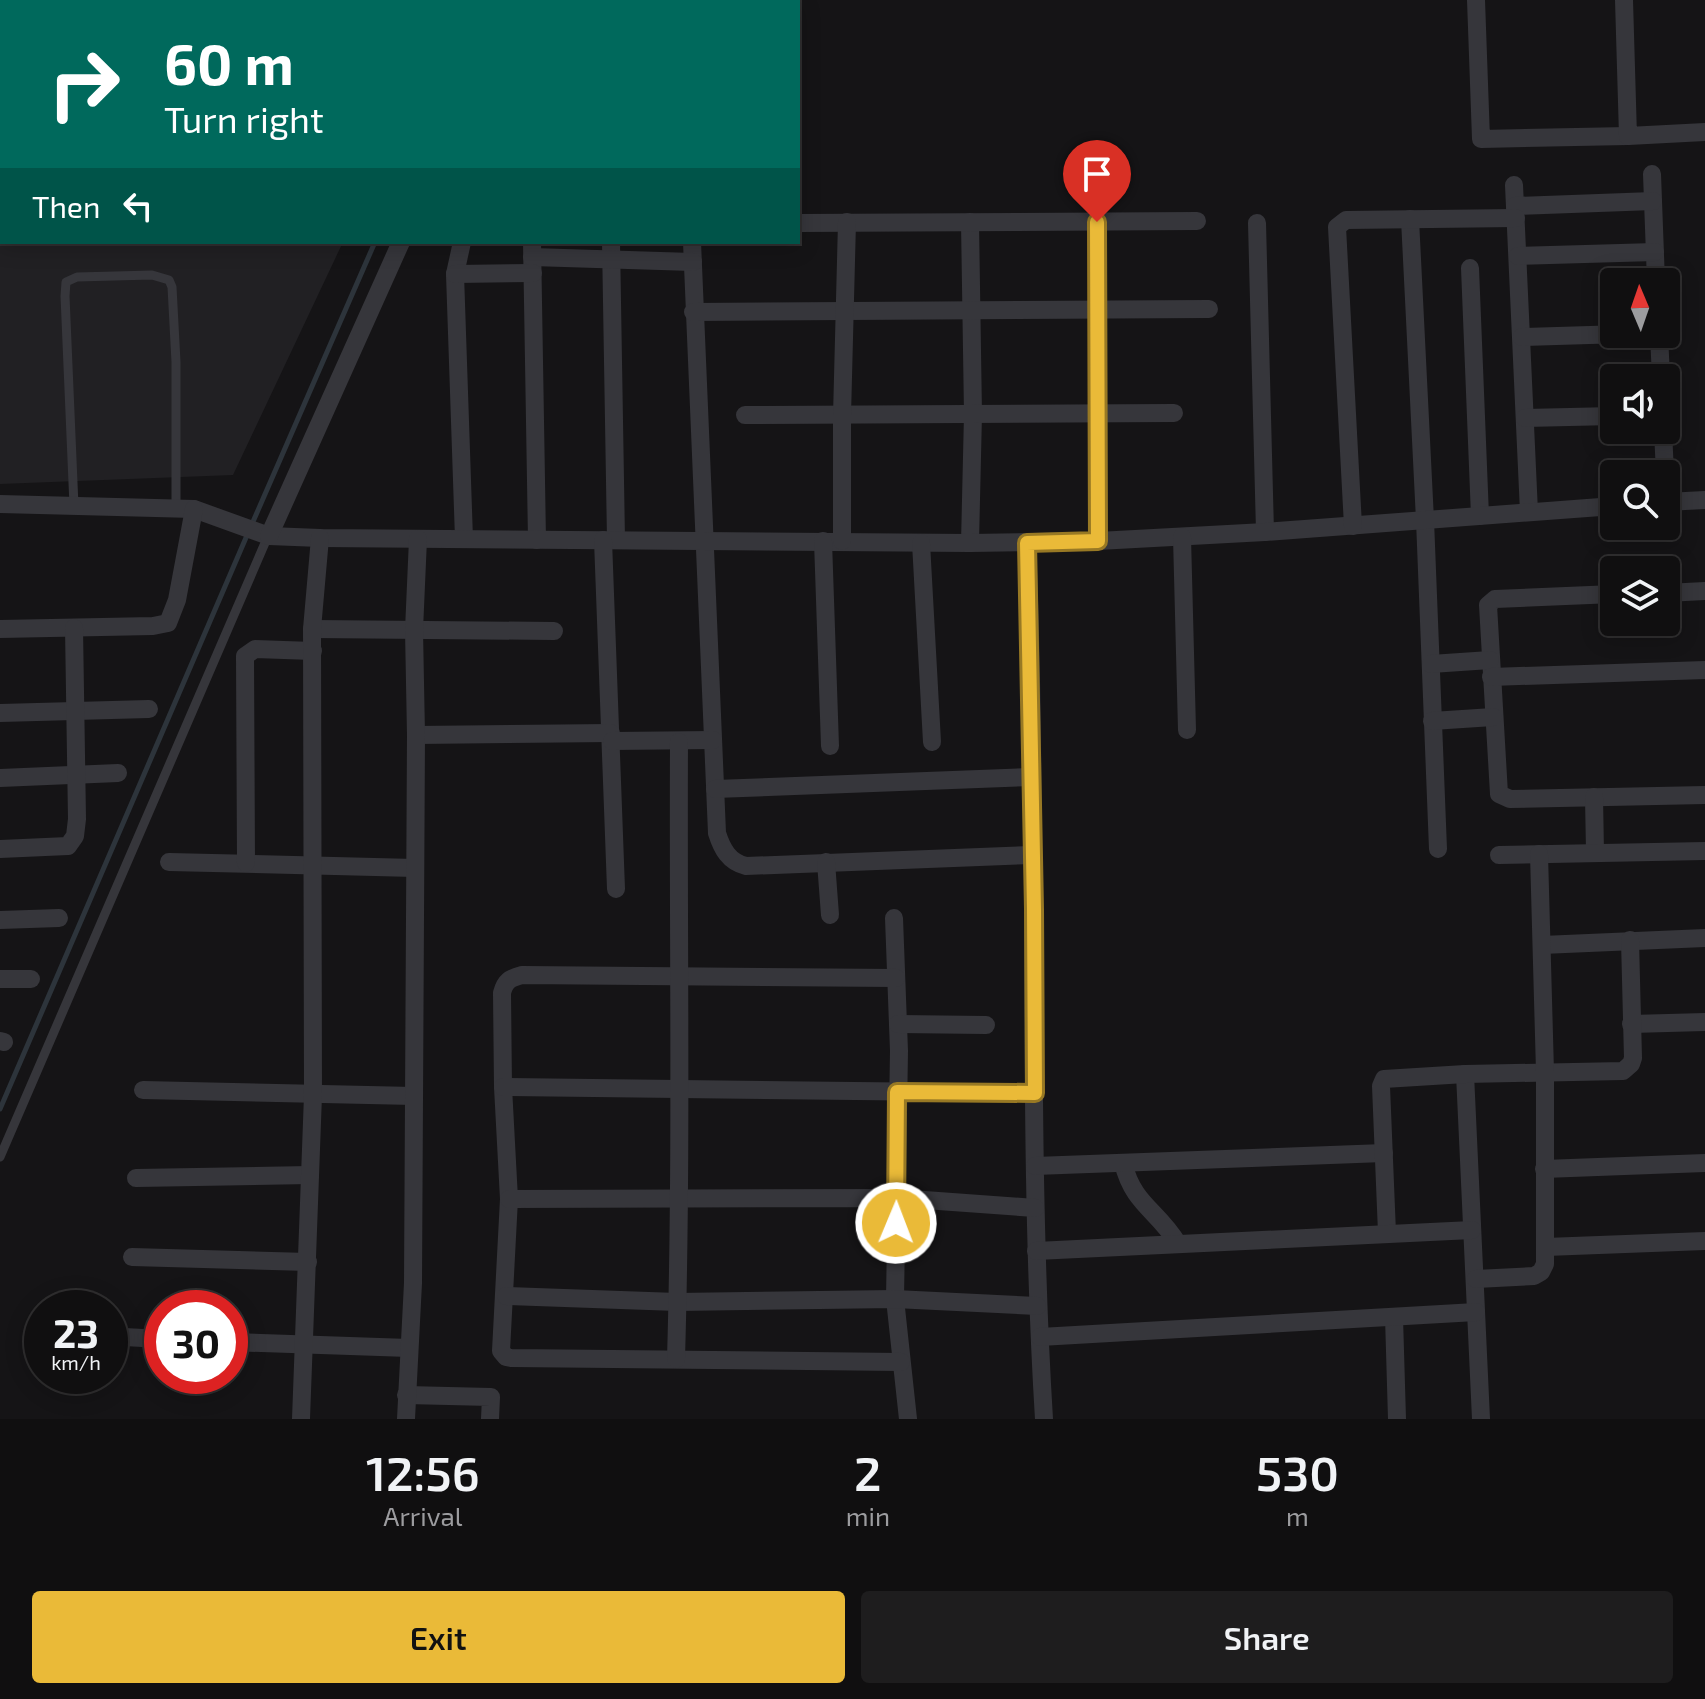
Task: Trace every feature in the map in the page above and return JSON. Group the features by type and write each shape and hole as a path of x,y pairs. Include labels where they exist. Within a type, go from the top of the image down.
{"street":[{"path":"1476,0 1481,139 1705,132"},
{"path":"1624,0 1628,136"},
{"path":"1652,174 1656,268"},
{"path":"1514,185 1529,512"},
{"path":"1353,526 1337,227 1346,220 1410,219 1653,201"},
{"path":"1410,219 1438,849"},
{"path":"800,223 1197,221"},
{"path":"842,541 847,222"},
{"path":"970,222 973,414 970,543"},
{"path":"1097,222 1098,541"},
{"path":"1257,223 1265,532"},
{"path":"265,535 400,244"},
{"path":"462,244 455,274 464,539"},
{"path":"692,244 717,833 724,851 736,864 1032,855"},
{"path":"455,274 532,257 611,251 693,262"},
{"path":"611,251 609,540 616,889"},
{"path":"1518,256 1655,252"},
{"path":"532,257 537,540"},
{"path":"1470,268 1480,516"},
{"path":"693,312 1209,309"},
{"path":"1522,337 1600,335"},
{"path":"745,415 1174,413"},
{"path":"1525,418 1600,416"},
{"path":"1680,501 1705,500"},
{"path":"0,504 185,508 265,535 320,538 921,543 1027,543 1182,537 1600,507"},
{"path":"0,629 153,626 168,623 177,600 185,508"},
{"path":"1182,537 1187,730"},
{"path":"301,1419 313,1095 312,629 320,538"},
{"path":"406,1419 413,1283 414,630 418,539"},
{"path":"823,541 830,746"},
{"path":"921,543 932,742"},
{"path":"1027,543 1034,909 1035,1208 1044,1419"},
{"path":"1680,592 1705,591"},
{"path":"1600,595 1490,601 1487,610 1493,717 1501,797 1705,795"},
{"path":"0,849 62,847 72,843 77,819 78,775 74,628"},
{"path":"312,629 554,631"},
{"path":"246,863 245,656 255,649 313,651"},
{"path":"1431,664 1491,668 1705,670"},
{"path":"0,713 149,709"},
{"path":"1432,721 1493,717"},
{"path":"416,735 612,737 679,742 713,740"},
{"path":"676,1359 680,1088 679,742"},
{"path":"0,778 118,773"},
{"path":"715,789 1031,777"},
{"path":"1594,797 1595,852"},
{"path":"1499,855 1705,851"},
{"path":"1476,1279 1534,1276 1541,1272 1545,1264 1545,1072 1539,854"},
{"path":"169,862 415,868"},
{"path":"826,862 830,915"},
{"path":"0,920 59,918"},
{"path":"894,918 898,1024 895,1299 908,1419"},
{"path":"1542,945 1705,938"},
{"path":"1387,1233 1381,1086 1384,1079 1623,1071 1633,1058 1630,940"},
{"path":"896,978 522,975 504,983 503,1087 509,1199 501,1351 506,1357 901,1362"},
{"path":"0,979 31,979"},
{"path":"1631,1024 1705,1022"},
{"path":"898,1024 986,1025"},
{"path":"1465,1074 1481,1419"},
{"path":"503,1087 1035,1093"},
{"path":"143,1090 414,1096"},
{"path":"1035,1166 1384,1153"},
{"path":"1123,1163 1129,1184 1140,1202 1160,1219 1178,1244"},
{"path":"1544,1169 1705,1163"},
{"path":"136,1178 310,1175"},
{"path":"509,1199 897,1198 1035,1208"},
{"path":"1036,1251 1472,1230"},
{"path":"1546,1247 1705,1241"},
{"path":"132,1257 308,1262"},
{"path":"506,1296 677,1302 895,1299 1037,1306"},
{"path":"1040,1337 1476,1312"},
{"path":"1394,1317 1397,1419"},
{"path":"248,1342 409,1348"},
{"path":"406,1395 491,1397 490,1419"}],"lane":[{"path":"74,506 66,282 77,277 152,275 169,280 172,287 185,508"},
{"path":"0,1157 265,535"}],"shaded area":[{"path":"0,244 342,244 233,475 0,484"}],"waterway":[{"path":"252,524 374,244"},
{"path":"0,1109 248,533"}],"route":[{"path":"896,1223 897,1092 1035,1093 1031,623 1027,543 1098,541 1097,222"}]}
